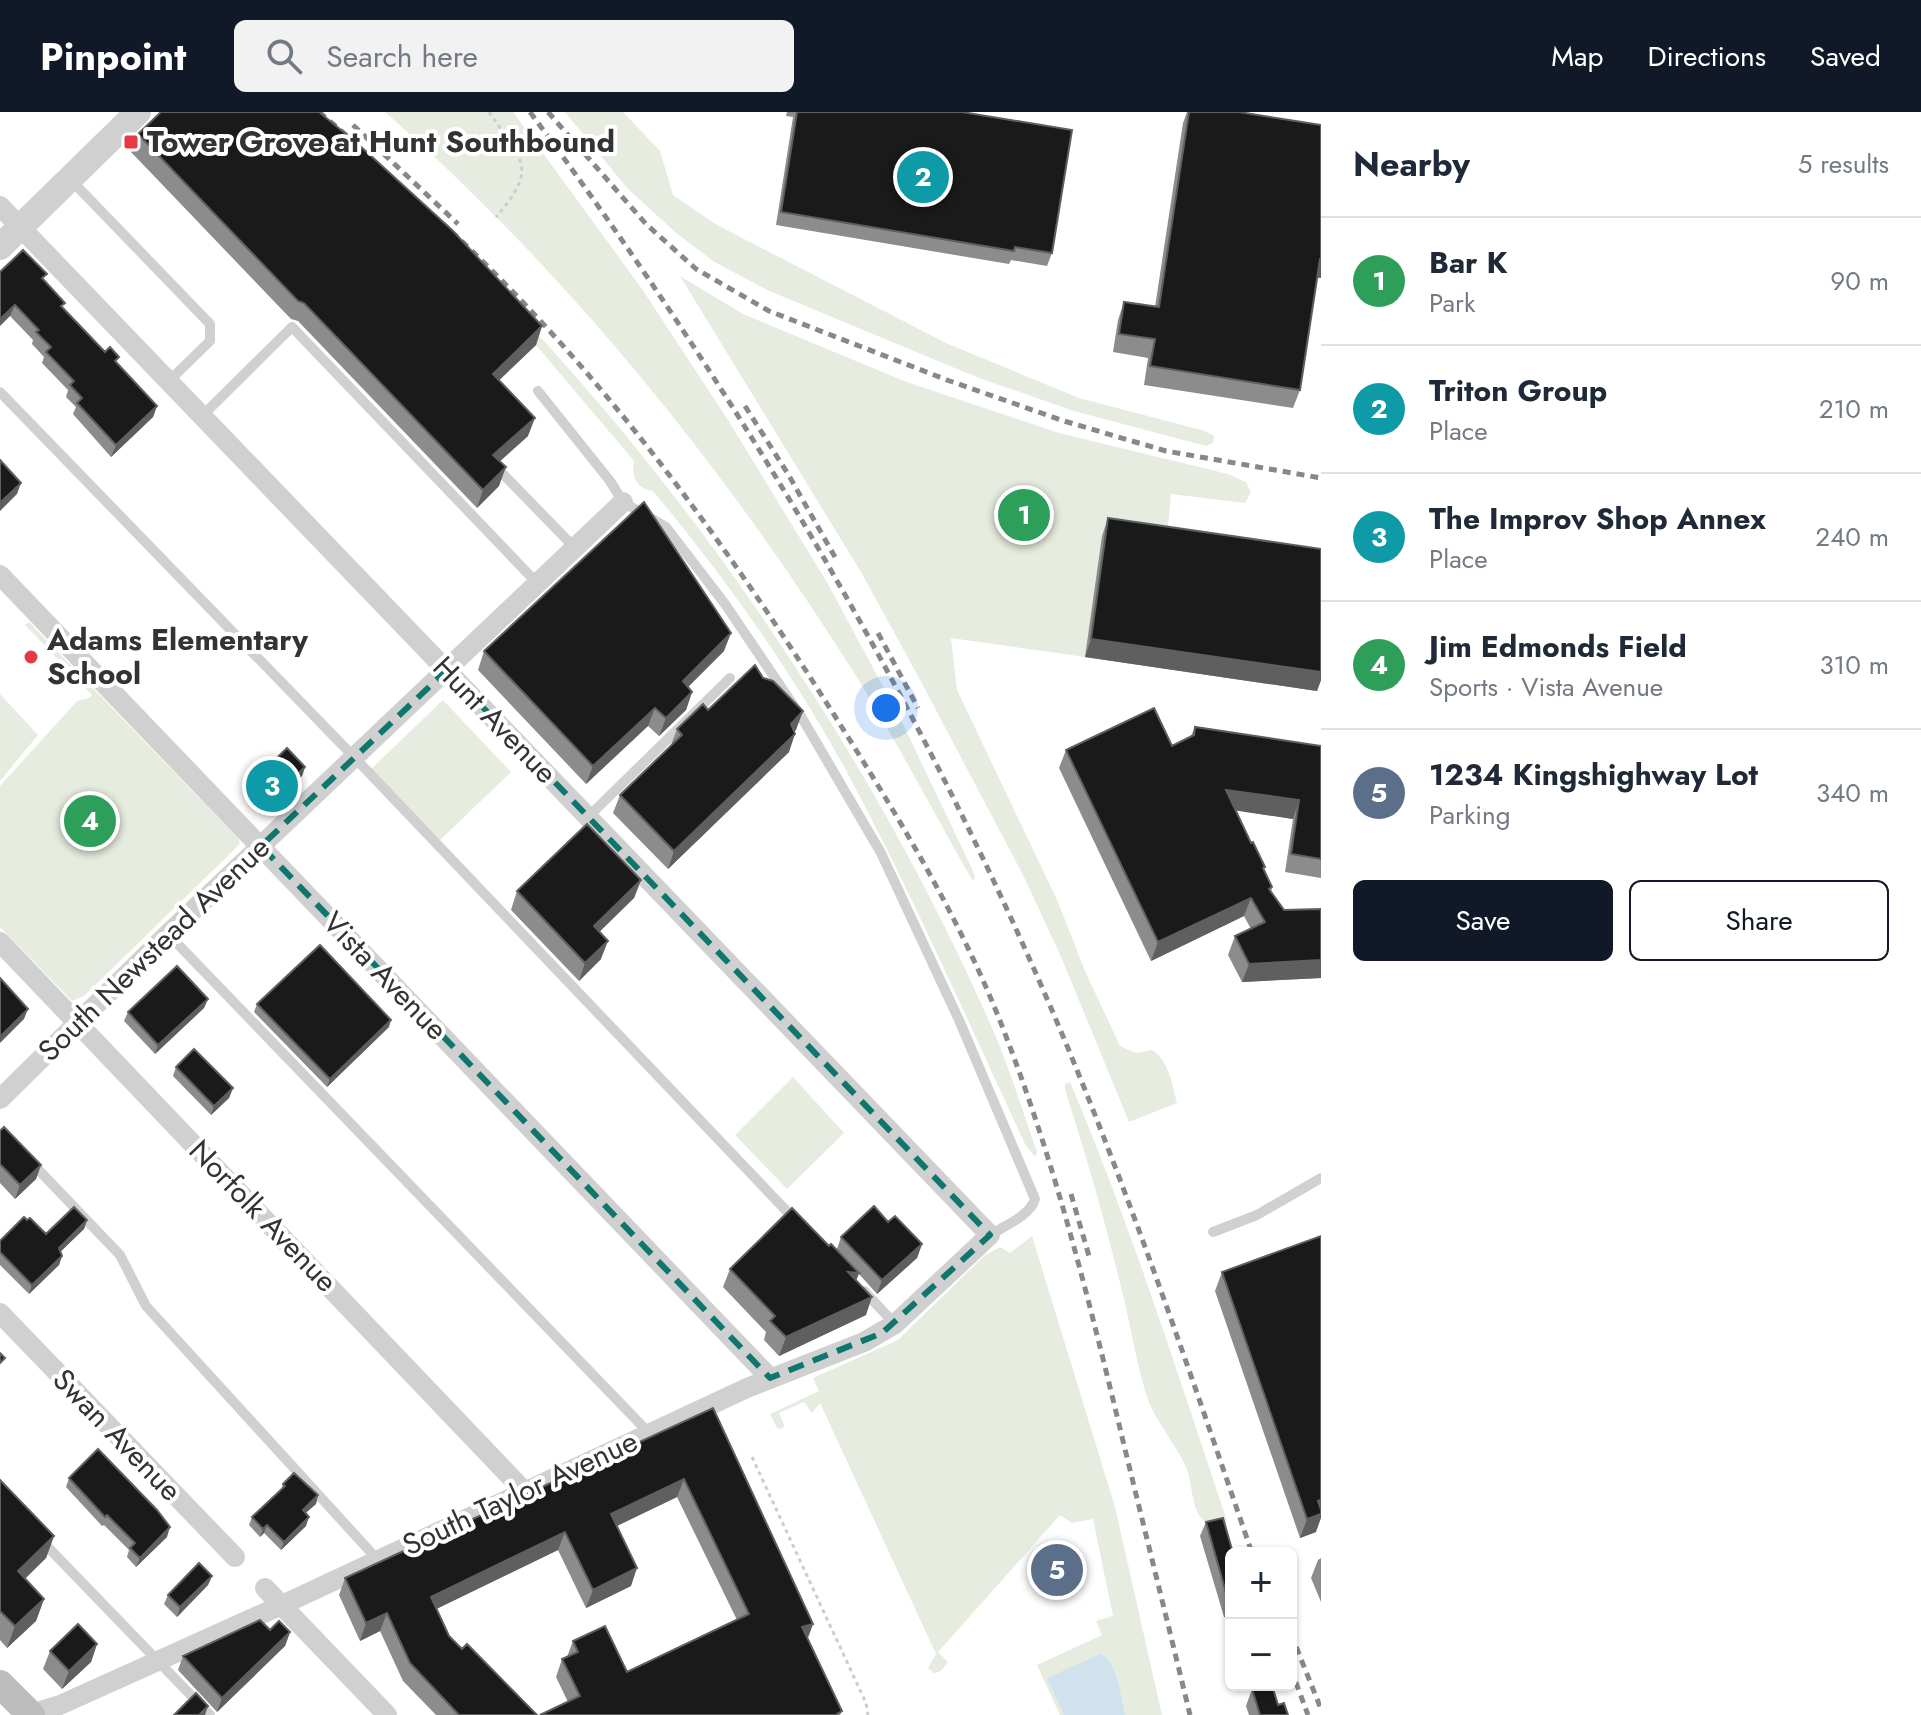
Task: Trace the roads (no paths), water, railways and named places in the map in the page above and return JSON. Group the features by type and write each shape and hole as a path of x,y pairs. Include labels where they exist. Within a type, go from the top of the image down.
{"main road":[{"path":"0,1684 28,1715"}],"street":[{"path":"0,247 138,112"},
{"name":"Hunt Avenue","path":"0,206 990,1235"},
{"name":"South Newstead Avenue","path":"0,1099 168,934 623,502"},
{"name":"Vista Avenue","path":"0,575 770,1378"},
{"name":"Norfolk Avenue","path":"0,942 524,1491"},
{"name":"South Taylor Avenue","path":"28,1715 60,1705 282,1605 770,1378 864,1342 895,1324 990,1235"},
{"name":"Swan Avenue","path":"0,1313 235,1557"},
{"path":"265,1588 387,1715"}],"lane":[{"path":"70,179 210,324 210,341 169,381"},
{"path":"202,416 292,327 537,583"},
{"path":"538,391 610,481 623,502 666,527 725,604 802,718 881,853 959,1020 1035,1199 1033,1206 1022,1215 990,1235"},
{"path":"0,392 810,1235"},
{"path":"501,472 575,548"},
{"path":"588,817 730,678"},
{"path":"168,934 649,1433"},
{"path":"22,1153 120,1255 146,1306 377,1559"},
{"path":"1213,1232 1257,1215 1321,1178"},
{"path":"853,1280 895,1324"},
{"path":"37,1536 210,1715"}],"water":[{"path":"1101,1654 1115,1673 1125,1715 1064,1715 1047,1678"}],"railway":[{"path":"319,112 359,146"},
{"path":"530,112 608,220 756,445 891,678 953,798 1011,919 1091,1104 1163,1296 1250,1547"},
{"path":"548,112 646,224 696,269 769,311 947,380 1064,421 1166,451 1321,478"},
{"path":"353,125 458,224"},
{"path":"441,222 500,278 555,337 659,462 708,527 843,729 911,842 973,958 1024,1085 1068,1226 1190,1715"},
{"path":"745,406 835,557"},
{"path":"878,633 918,708"},
{"path":"1071,1194 1089,1256"},
{"path":"1297,1649 1321,1709"},
{"path":"1297,1685 1308,1715"}],"place":[{"name":"Tower Grove at Hunt Southbound","path":"131,142"},
{"name":"Triton Group","path":"923,177"},
{"name":"Bar K","path":"1024,515"},
{"name":"Adams Elementary School","path":"31,657"},
{"name":"The Improv Shop Annex","path":"272,786"},
{"name":"Jim Edmonds Field","path":"90,821"},
{"name":"1234 Kingshighway Lot","path":"1057,1570"}]}
